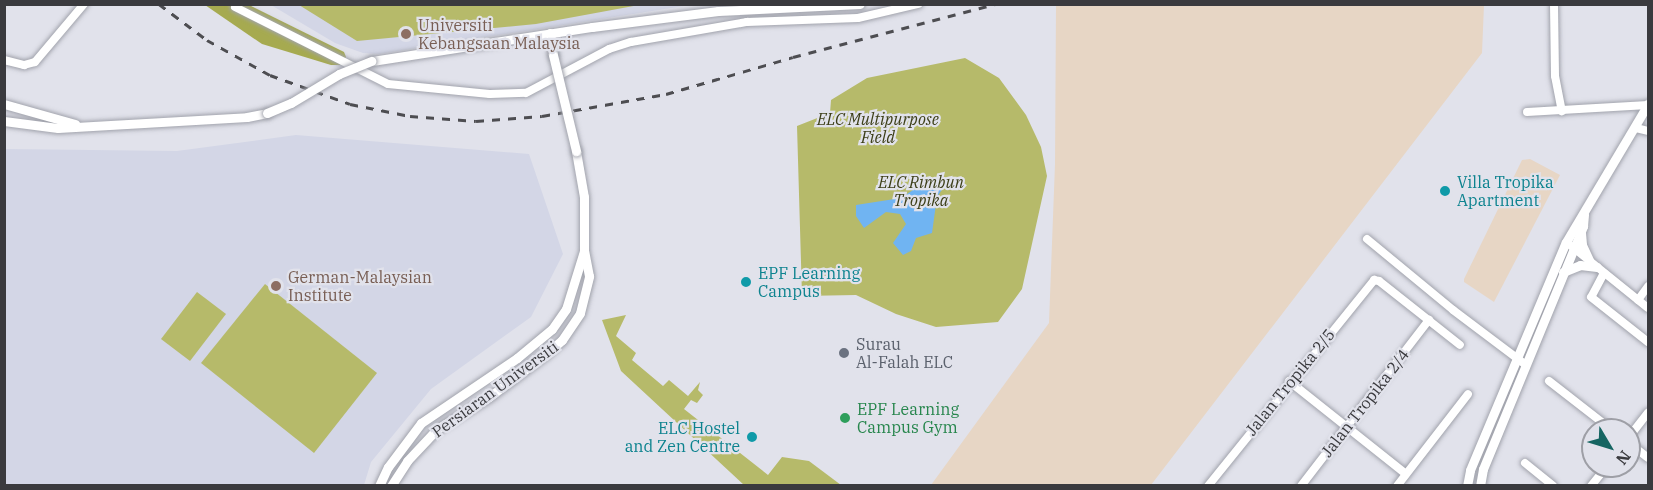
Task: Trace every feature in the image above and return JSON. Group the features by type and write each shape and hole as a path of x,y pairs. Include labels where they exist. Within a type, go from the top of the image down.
{"street":[{"path":"4,60 24,64 35,62 84,4"},
{"path":"4,121 58,128 247,117 267,113 291,103 339,74 372,61 550,33 718,12 830,8 860,4"},
{"path":"235,7 388,84 490,94 525,93 609,49 631,42 715,26 756,21 858,18 918,4"},
{"path":"1554,4 1555,76 1562,111"},
{"name":"Persiaran Universiti","path":"379,486 397,453 421,423 482,383 535,343 559,320 566,309 584,251 586,232 581,183 550,33"},
{"path":"4,104 86,127"},
{"path":"1480,486 1483,469 1563,272 1576,223 1605,180 1647,107 1527,112"},
{"path":"1636,129 1648,131"},
{"path":"1584,214 1581,231 1582,245 1597,267 1591,297 1648,342"},
{"path":"1467,486 1470,470 1517,358 1570,245 1581,231"},
{"path":"1367,239 1453,310 1526,365"},
{"path":"1570,245 1648,308"},
{"name":"Persiaran Universiti","path":"391,486 407,461 437,429 489,397 546,354 572,328 580,313 588,288 589,276 584,251"},
{"path":"1563,272 1580,265 1597,267"},
{"name":"Jalan Tropika 2/5","path":"1208,486 1289,381 1374,280 1380,281 1429,320"},
{"path":"1638,300 1648,286"},
{"path":"1429,320 1460,345"},
{"name":"Jalan Tropika 2/4","path":"1301,486 1429,320"},
{"path":"1289,381 1406,474"},
{"path":"1549,381 1597,418"},
{"path":"1397,486 1468,394"},
{"path":"1525,463 1553,486"}],"shaded area":[{"name":"Universiti Kebangsaan Malaysia","path":"271,5 690,5 379,54 363,53 335,43"},
{"path":"1056,5 1484,5 1482,53 1151,485 931,485 1049,323 1055,164"},
{"name":"German-Malaysian Institute","path":"296,135 529,154 563,254 531,317 431,389 371,462 364,485 5,486 5,149 177,151"},
{"path":"1530,159 1560,175 1494,302 1464,282 1464,279 1522,160"}],"green space":[{"path":"205,5 249,5 344,52 346,57 340,65 331,65 262,44"},
{"name":"Universiti Kebangsaan Malaysia","path":"299,5 639,5 536,24 357,41"},
{"name":"ELC Rimbun Tropika","path":"965,58 999,78 1026,115 1041,147 1047,176 1022,289 998,322 936,327 896,314 856,295 802,296 797,126 830,113 831,100 867,78"},
{"path":"265,284 377,373 314,453 201,363"},
{"path":"197,292 226,314 190,361 161,339"},
{"path":"626,315 616,336 636,353 632,360 663,386 669,380 688,396 700,382 698,390 703,395 697,403 691,400 684,409 768,475 782,457 809,461 841,485 744,485 621,371 602,320"}],"water":[{"path":"940,178 945,185 937,197 932,233 916,238 911,251 903,255 893,243 906,224 900,214 886,212 864,228 856,216 856,205 901,198 928,180"}],"railway":[{"path":"159,4 207,40 270,75 350,104 410,116 476,121 542,116 666,94 793,57 995,4"}],"place":[{"name":"Universiti Kebangsaan Malaysia","path":"406,34"},
{"name":"Villa Tropika Apartment","path":"1445,191"},
{"name":"EPF Learning Campus","path":"746,282"},
{"name":"German-Malaysian Institute","path":"276,286"},
{"name":"Surau Al-Falah ELC","path":"844,353"},
{"name":"EPF Learning Campus Gym","path":"845,418"},
{"name":"ELC Hostel and Zen Centre","path":"752,437"}],"park label":[{"name":"ELC Multipurpose Field","path":"878,128"}]}
